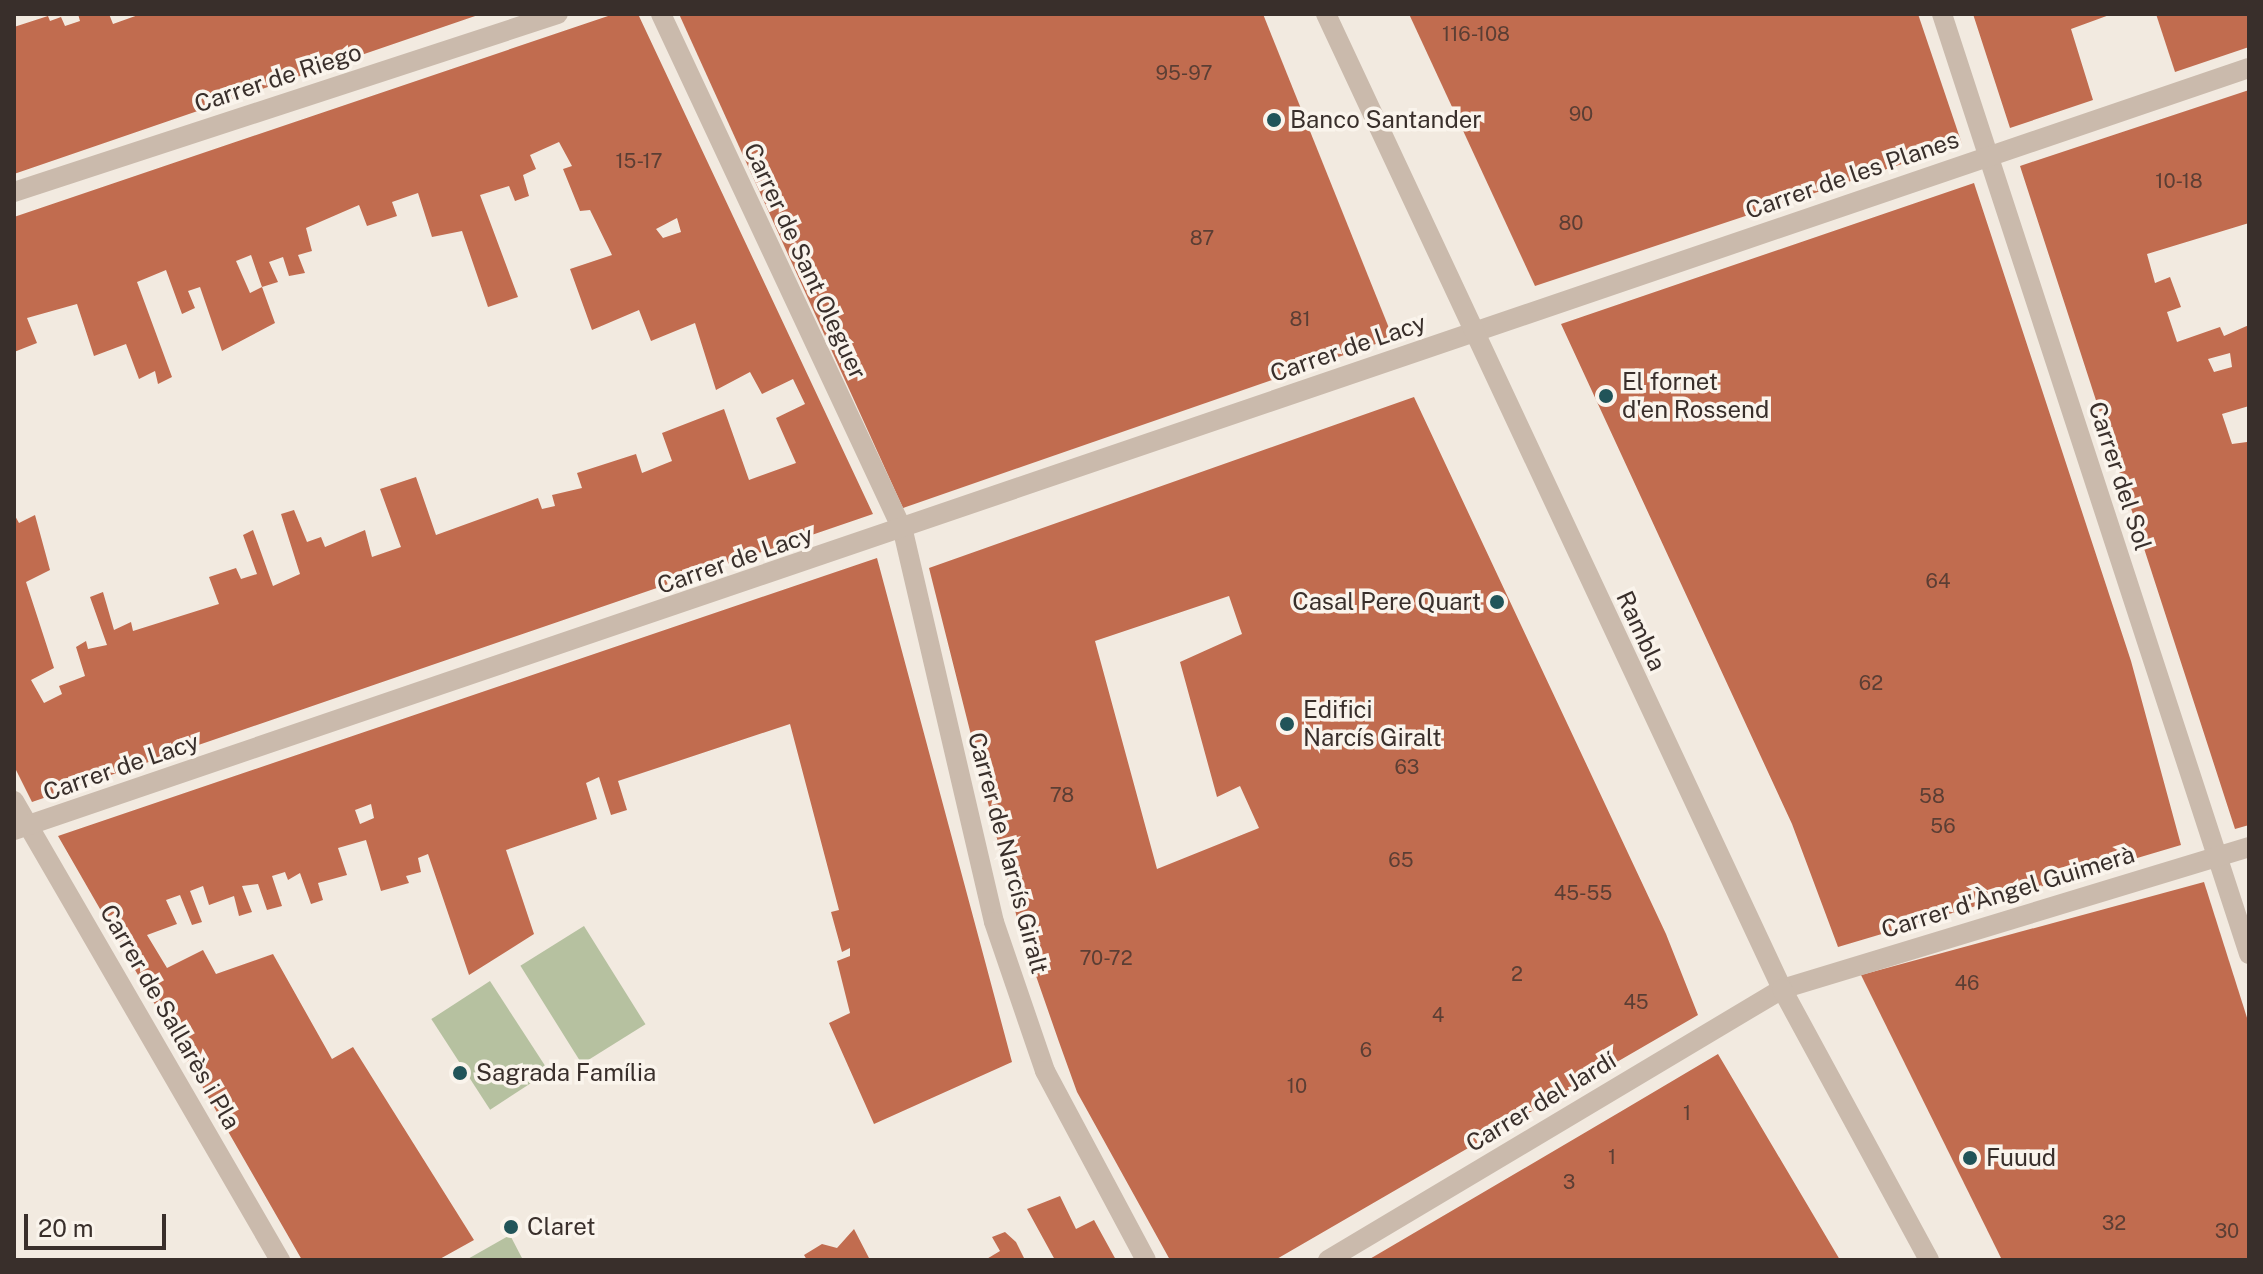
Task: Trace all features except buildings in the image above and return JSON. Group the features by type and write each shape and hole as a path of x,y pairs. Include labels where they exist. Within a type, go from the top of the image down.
{"street":[{"name":"Carrer de Riego","path":"14,192 558,14"},
{"name":"Carrer de Sant Oleguer","path":"661,14 903,531"},
{"name":"Rambla","path":"1326,14 1472,333 1782,989 1929,1260"},
{"name":"Carrer del Sol","path":"1942,14 2249,954"},
{"name":"Carrer de les Planes","path":"1472,333 2249,68"},
{"name":"Carrer de Lacy","path":"21,828 903,531 1472,333"},
{"name":"Carrer de Narcís Giralt","path":"903,531 994,922 1045,1071 1146,1260"},
{"name":"Carrer de Sallarès i Pla","path":"14,801 21,828 280,1260"},
{"name":"Carrer d'Àngel Guimerà","path":"1782,989 2249,847"},
{"name":"Carrer del Jardí","path":"1328,1260 1782,989"}],"green space":[{"path":"584,926 645,1024 582,1064 520,966"},
{"path":"490,981 549,1072 490,1110 431,1019"},
{"path":"510,1235 523,1260 466,1260"}],"place":[{"name":"Banco Santander","path":"1274,120"},
{"name":"El fornet d'en Rossend","path":"1606,396"},
{"name":"Casal Pere Quart","path":"1497,602"},
{"name":"Edifici Narcís Giralt","path":"1287,724"},
{"name":"Sagrada Família","path":"460,1073"},
{"name":"Fuuud","path":"1970,1158"},
{"name":"Claret","path":"511,1227"}]}
